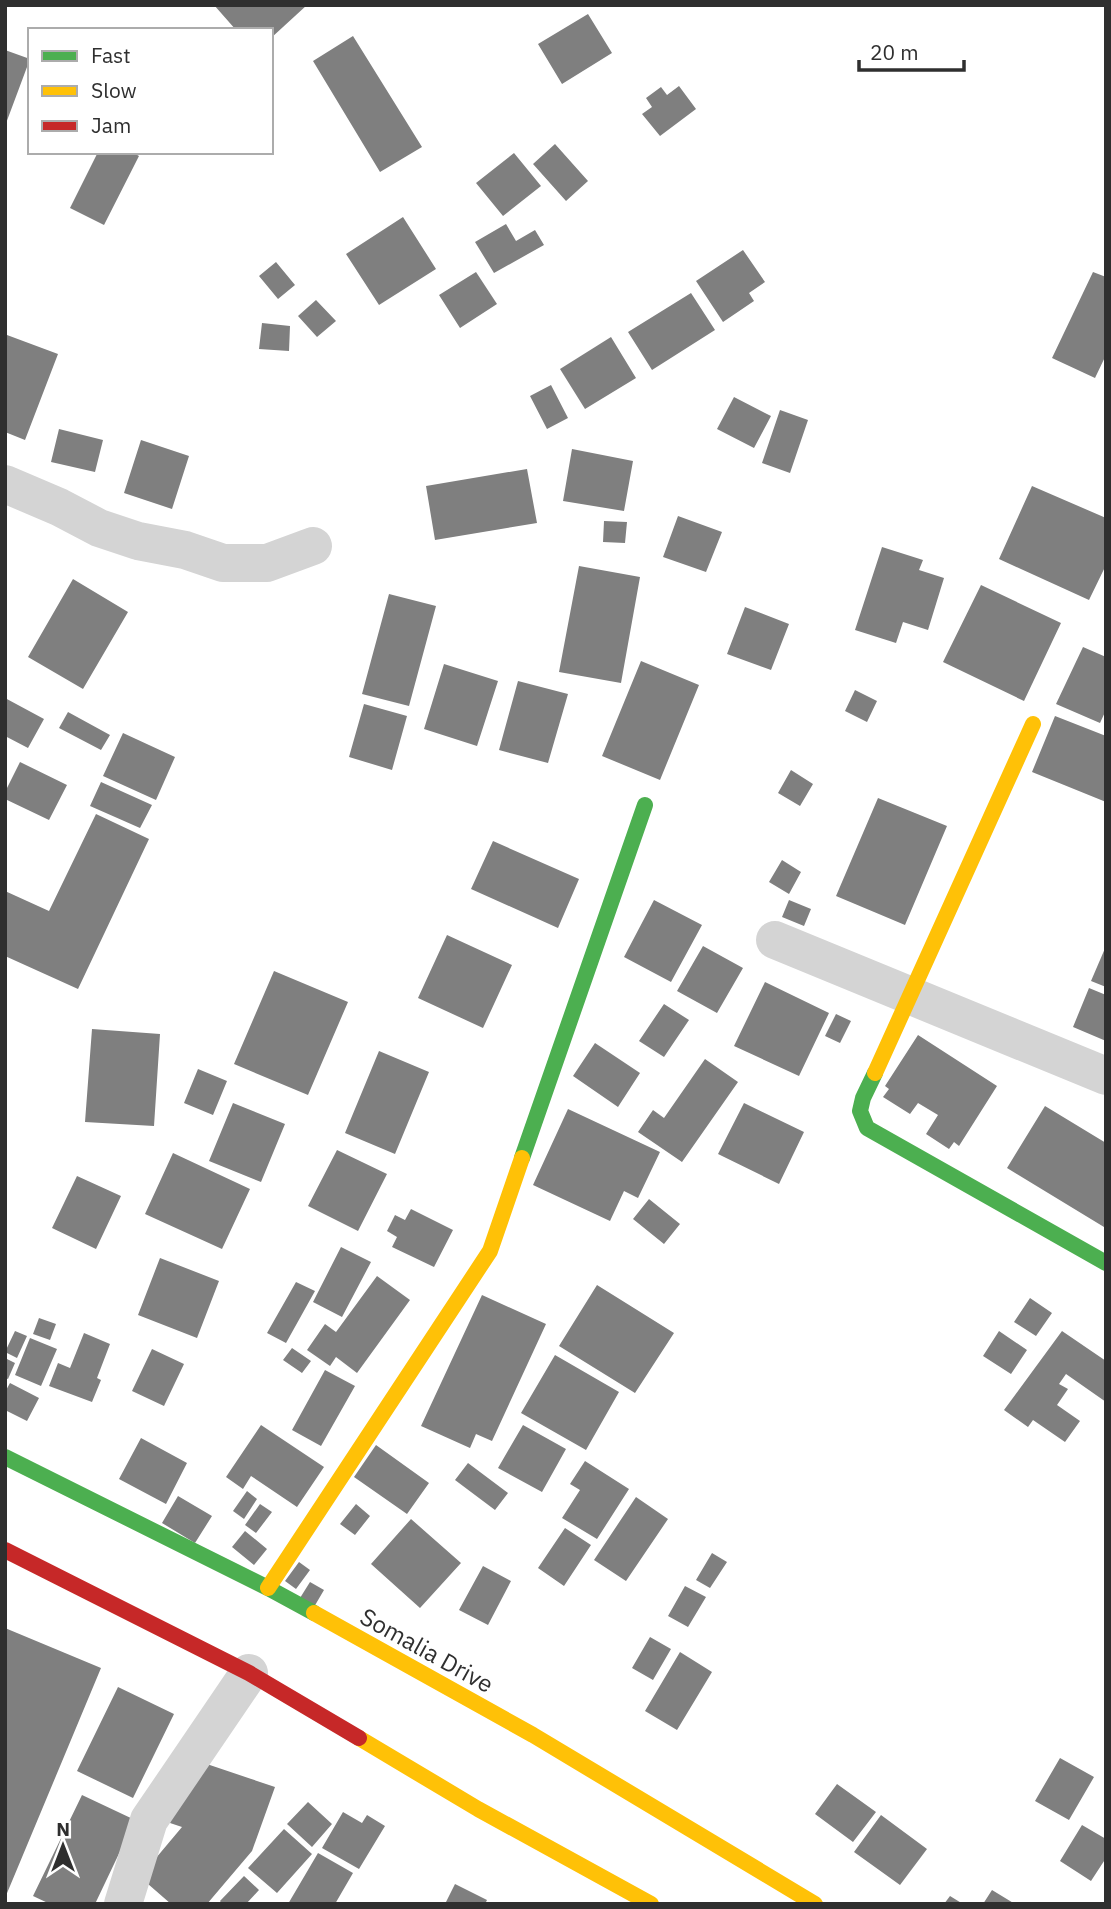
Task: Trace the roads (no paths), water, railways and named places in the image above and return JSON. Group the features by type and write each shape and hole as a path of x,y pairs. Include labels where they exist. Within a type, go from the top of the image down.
{"main road":[{"path":"1033,724 863,1098 860,1111 867,1128 1106,1263"},
{"path":"268,1588 490,1251 645,804"},
{"name":"Somalia Drive","path":"5,1457 268,1588 533,1735 816,1904"},
{"path":"5,1549 249,1673 478,1809 651,1904"}],"street":[{"path":"5,484 99,528 138,541 185,550 223,563 267,563 313,546"},
{"path":"775,940 1106,1076"},
{"path":"123,1904 149,1820 249,1673"}]}
